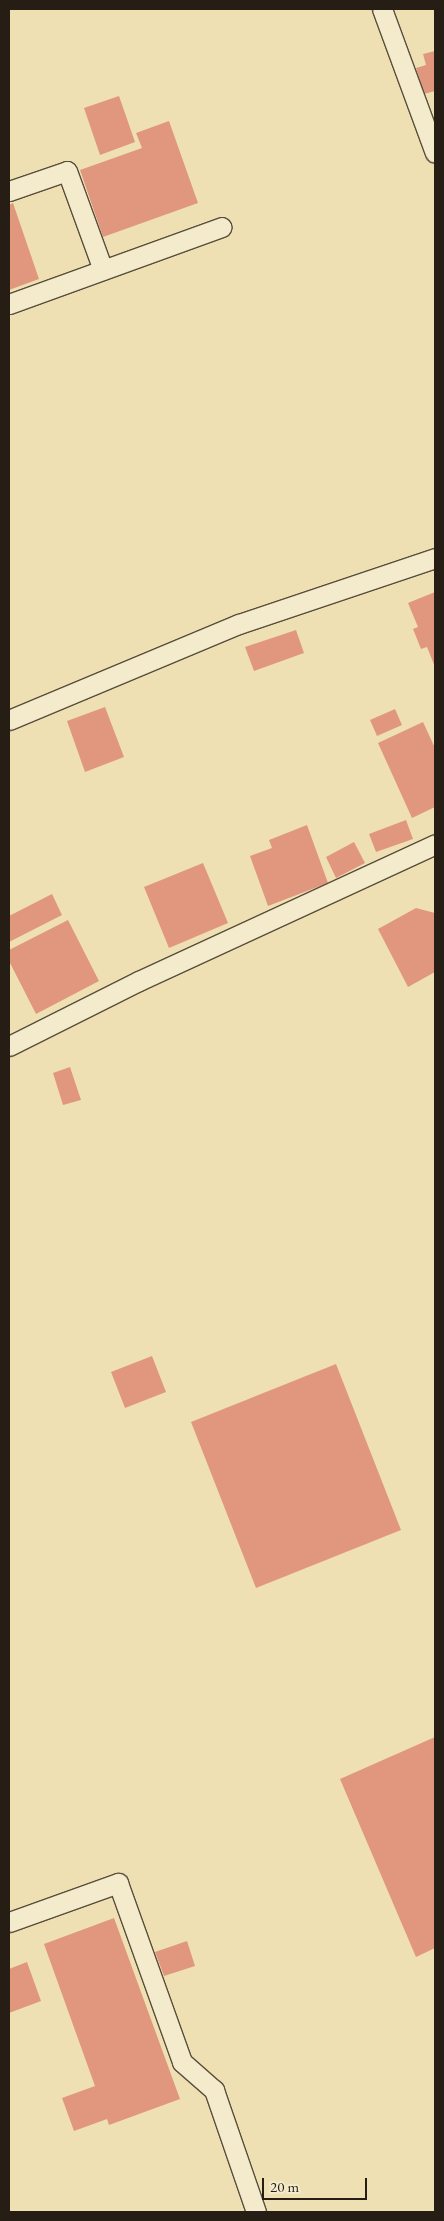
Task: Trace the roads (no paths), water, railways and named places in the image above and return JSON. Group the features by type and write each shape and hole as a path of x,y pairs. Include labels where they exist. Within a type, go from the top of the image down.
{"lane":[{"path":"382,9 435,153"},
{"path":"9,191 67,172 103,270"},
{"path":"9,304 222,227"},
{"path":"9,720 239,624 435,558"},
{"path":"9,1046 139,981 435,844"},
{"path":"9,1922 118,1883 182,2062 214,2090 256,2212"}]}
